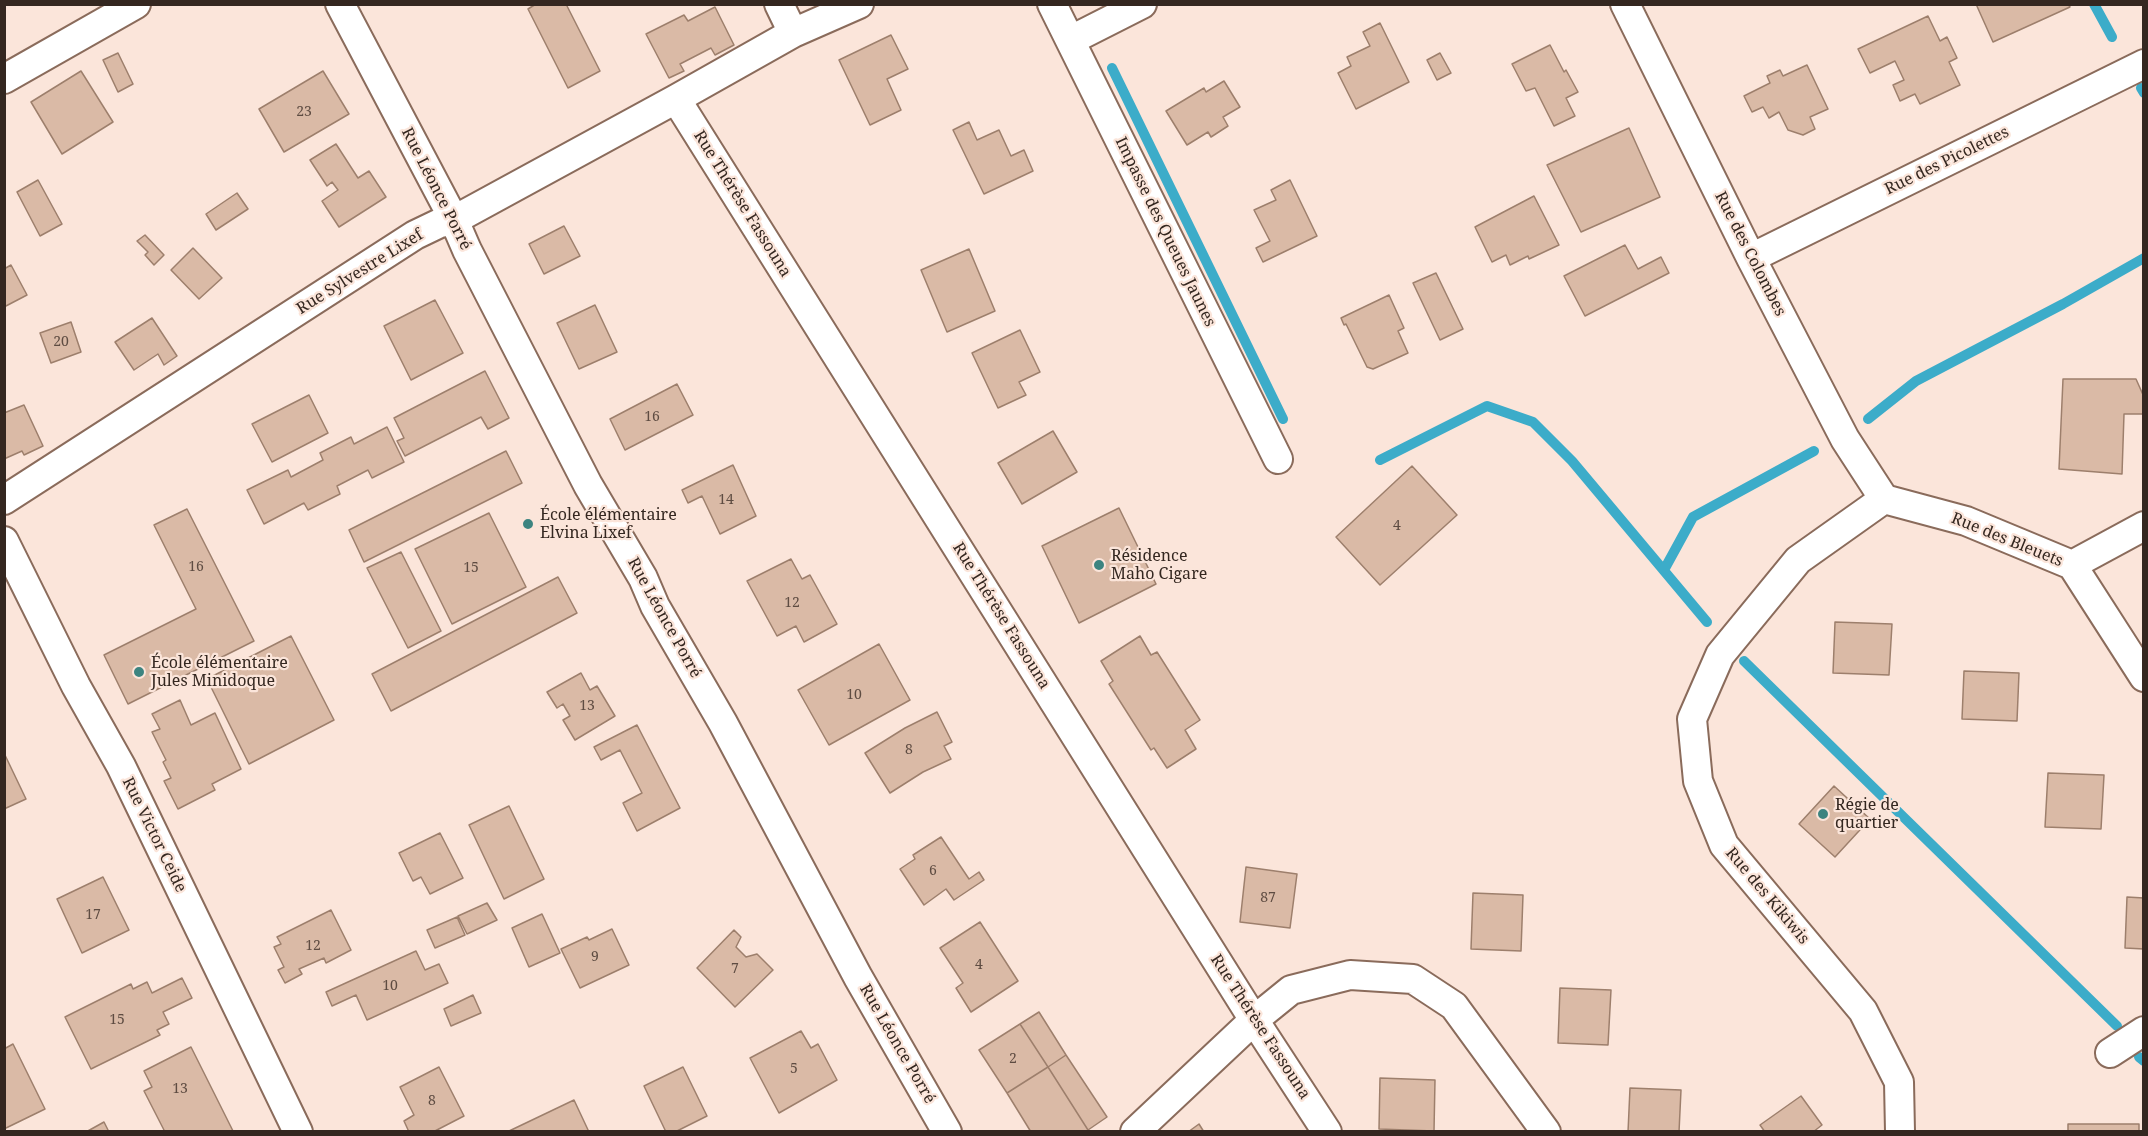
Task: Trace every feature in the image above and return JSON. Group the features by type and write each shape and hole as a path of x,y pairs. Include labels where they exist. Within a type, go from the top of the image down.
{"street":[{"path":"4,79 136,4"},
{"name":"Rue Léonce Porré","path":"339,4 454,220 467,250 588,486 643,578 655,606 723,723 858,977 947,1131"},
{"path":"779,4 793,33"},
{"name":"Rue Sylvestre Lixef","path":"4,500 415,235 440,223 454,220 793,33 859,4"},
{"name":"Impasse des Queues Jaunes","path":"1052,4 1278,459"},
{"path":"1071,40 1142,4"},
{"name":"Rue des Colombes","path":"1625,4 1751,258 1845,439 1884,499"},
{"name":"Rue des Picolettes","path":"1751,258 2144,64"},
{"name":"Rue Thérèse Fassouna","path":"676,99 1254,1020 1327,1131"},
{"name":"Rue des Bleuets","path":"1884,499 1966,521 2072,566 2144,677"},
{"name":"Rue des Kikiwis","path":"1884,499 1798,560 1720,655 1692,719 1698,781 1724,845 1863,1011 1899,1082 1900,1131"},
{"path":"2072,566 2144,526"},
{"name":"Rue Victor Ceide","path":"4,541 76,686 121,766 298,1131"},
{"path":"1135,1131 1254,1020 1291,990 1350,975 1413,979 1454,1006 1546,1131"},
{"path":"2110,1053 2144,1030"}],"building":[{"path":"536,4 566,4 600,71 568,88 528,9"},
{"path":"1976,4 2068,4 2070,7 1993,42"},
{"path":"715,7 734,45 715,55 711,48 680,64 684,71 669,78 646,34 684,15 688,21"},
{"path":"1928,16 1940,41 1947,37 1957,58 1949,62 1960,85 1920,104 1915,94 1900,101 1893,85 1904,80 1895,61 1870,73 1858,49"},
{"path":"1380,23 1409,82 1356,109 1338,73 1351,66 1347,57 1370,46 1363,32"},
{"path":"891,35 908,69 887,79 901,110 870,125 839,60"},
{"path":"1550,45 1578,92 1566,98 1575,116 1554,126 1535,88 1526,91 1512,64"},
{"path":"118,53 133,84 118,92 103,60"},
{"path":"1440,53 1451,73 1437,80 1427,60"},
{"path":"1807,65 1828,109 1810,117 1815,129 1803,135 1788,130 1779,112 1769,118 1763,107 1752,112 1744,96 1770,83 1767,76 1780,70 1783,76"},
{"path":"81,71 113,122 62,154 31,102"},
{"path":"323,71 349,114 284,152 259,109"},
{"path":"1224,81 1240,107 1223,117 1228,126 1211,137 1208,132 1187,145 1166,111 1204,88 1206,92"},
{"path":"969,122 977,140 999,130 1011,156 1024,150 1033,171 984,194 953,130"},
{"path":"1629,128 1660,197 1581,232 1547,165"},
{"path":"336,144 358,178 369,171 386,197 339,227 322,201 338,190 332,182 327,186 310,160"},
{"path":"38,180 62,224 40,236 17,192"},
{"path":"1290,180 1317,236 1263,262 1256,248 1270,241 1254,210 1276,200 1271,190"},
{"path":"237,193 248,209 216,230 206,214"},
{"path":"1534,196 1559,245 1510,265 1506,255 1492,262 1475,227"},
{"path":"564,226 580,256 544,274 529,244"},
{"path":"145,235 164,255 154,265 145,255 148,252 137,241"},
{"path":"1625,245 1638,269 1661,257 1669,273 1585,316 1564,276"},
{"path":"193,248 222,278 199,299 171,270"},
{"path":"969,249 995,311 947,332 921,270"},
{"path":"11,265 27,295 4,307 4,269"},
{"path":"1436,273 1463,329 1440,340 1413,283"},
{"path":"1389,295 1404,328 1398,331 1408,353 1373,369 1367,367 1341,318"},
{"path":"435,300 463,353 411,380 384,326"},
{"path":"595,305 617,352 579,369 557,323"},
{"path":"152,318 177,356 164,365 158,354 134,370 115,342"},
{"path":"71,322 81,352 51,363 40,333"},
{"path":"1020,330 1040,372 1019,382 1026,395 998,408 972,353"},
{"path":"485,371 509,418 488,429 481,417 405,456 397,441 404,438 394,418"},
{"path":"2063,379 2136,379 2144,397 2144,414 2124,414 2122,474 2059,469"},
{"path":"677,384 693,415 625,450 610,419"},
{"path":"309,395 328,433 272,462 252,424"},
{"path":"24,405 43,446 24,455 22,451 4,459 4,413"},
{"path":"387,427 404,462 372,478 368,470 337,486 340,494 308,510 304,503 264,524 247,490 288,470 291,477 323,460 320,453 351,437 354,444"},
{"path":"1053,431 1077,472 1022,504 998,463"},
{"path":"506,451 522,483 364,562 349,530"},
{"path":"733,465 756,516 720,534 702,496 688,503 682,490"},
{"path":"1412,466 1457,515 1380,585 1336,537"},
{"name":"Résidence Maho Cigare","path":"1119,508 1156,584 1079,623 1042,546"},
{"path":"187,509 254,641 128,704 104,655 196,609 154,525"},
{"path":"489,513 526,587 452,624 415,549"},
{"path":"401,552 441,631 408,648 367,568"},
{"path":"791,559 802,579 810,575 837,624 804,642 796,626 777,636 747,581"},
{"path":"558,577 577,613 391,711 372,674"},
{"path":"1835,622 1892,624 1889,675 1833,673"},
{"path":"291,636 334,720 249,764 207,679"},
{"path":"1140,636 1151,655 1157,652 1200,720 1185,730 1196,749 1167,768 1154,748 1151,750 1109,684 1113,681 1101,661"},
{"path":"879,644 910,700 829,745 798,690"},
{"path":"1964,671 2019,673 2017,721 1962,719"},
{"path":"581,673 590,690 597,686 615,716 575,740 563,720 570,716 563,704 557,708 547,692"},
{"path":"180,700 191,725 215,713 241,769 212,784 215,790 178,809 164,781 171,778 163,762 166,760 152,732 160,729 152,714"},
{"path":"937,712 952,742 944,746 951,759 923,772 890,793 865,753 905,728"},
{"path":"637,725 680,808 637,831 623,803 642,793 620,750 601,760 594,747"},
{"path":"4,753 26,799 4,809"},
{"path":"2048,773 2104,775 2101,829 2045,827"},
{"path":"1834,786 1870,819 1835,857 1799,824"},
{"path":"509,806 544,879 504,899 469,825"},
{"path":"440,833 463,878 430,894 421,877 413,881 399,853"},
{"path":"941,837 969,879 979,872 984,880 954,900 946,889 924,905 900,869 915,859 913,855"},
{"path":"1246,867 1297,874 1290,928 1240,922"},
{"path":"103,877 129,930 82,953 57,899"},
{"path":"1473,893 1523,895 1521,951 1471,949"},
{"path":"2127,897 2144,898 2144,949 2125,948"},
{"path":"487,903 497,920 467,934 458,916"},
{"path":"331,910 351,950 326,963 324,958 299,969 302,974 285,983 278,970 284,967 274,947 281,944 277,937"},
{"path":"542,914 560,953 529,967 512,928"},
{"path":"457,917 465,935 435,948 427,930"},
{"path":"980,922 1018,981 971,1012 956,988 963,983 940,948"},
{"path":"612,929 629,965 580,988 561,949 587,937 589,940"},
{"path":"734,930 741,937 736,947 746,957 757,954 773,970 735,1007 697,968"},
{"path":"416,951 425,970 439,964 448,983 367,1020 356,995 332,1006 326,992"},
{"path":"182,978 192,998 163,1012 169,1024 157,1030 160,1035 91,1069 65,1017 131,984 133,989 147,982 152,993"},
{"path":"1560,988 1611,990 1608,1045 1558,1043"},
{"path":"473,995 481,1013 451,1026 444,1009"},
{"path":"1039,1012 1066,1055 1048,1067 1020,1024"},
{"path":"1020,1024 1048,1067 1007,1093 979,1050"},
{"path":"801,1031 811,1048 818,1044 837,1080 779,1113 750,1058"},
{"path":"13,1044 45,1109 4,1129 4,1049"},
{"path":"191,1047 232,1132 165,1132 144,1091 152,1087 144,1071"},
{"path":"1066,1055 1107,1117 1088,1130 1048,1067"},
{"path":"439,1067 464,1116 433,1132 409,1132 404,1121 414,1115 400,1087"},
{"path":"683,1067 707,1116 675,1132 666,1132 644,1086"},
{"path":"1048,1067 1088,1130 1085,1132 1031,1132 1007,1093"},
{"path":"1380,1078 1435,1080 1434,1131 1379,1129"},
{"path":"1630,1088 1681,1090 1679,1132 1628,1132"},
{"path":"1801,1096 1822,1125 1813,1132 1765,1132 1760,1125"},
{"path":"574,1100 589,1132 507,1132"},
{"path":"104,1122 109,1132 86,1132"},
{"path":"1199,1124 1204,1132 1188,1132"},
{"path":"2068,1124 2139,1124 2139,1132 2068,1132"}],"waterway":[{"path":"2094,4 2112,37"},
{"path":"1112,68 1283,419"},
{"path":"2141,88 2144,93"},
{"path":"1868,419 1916,381 2063,304 2144,258"},
{"path":"1380,460 1487,406 1533,422 1572,461 1707,622"},
{"path":"1664,570 1693,517 1814,451"},
{"path":"1744,661 2117,1026"},
{"path":"2139,1057 2144,1061"}],"place":[{"name":"École élémentaire Elvina Lixef","path":"528,524"},
{"name":"Résidence Maho Cigare","path":"1099,565"},
{"name":"École élémentaire Jules Minidoque","path":"139,672"},
{"name":"Régie de quartier","path":"1823,814"}]}
